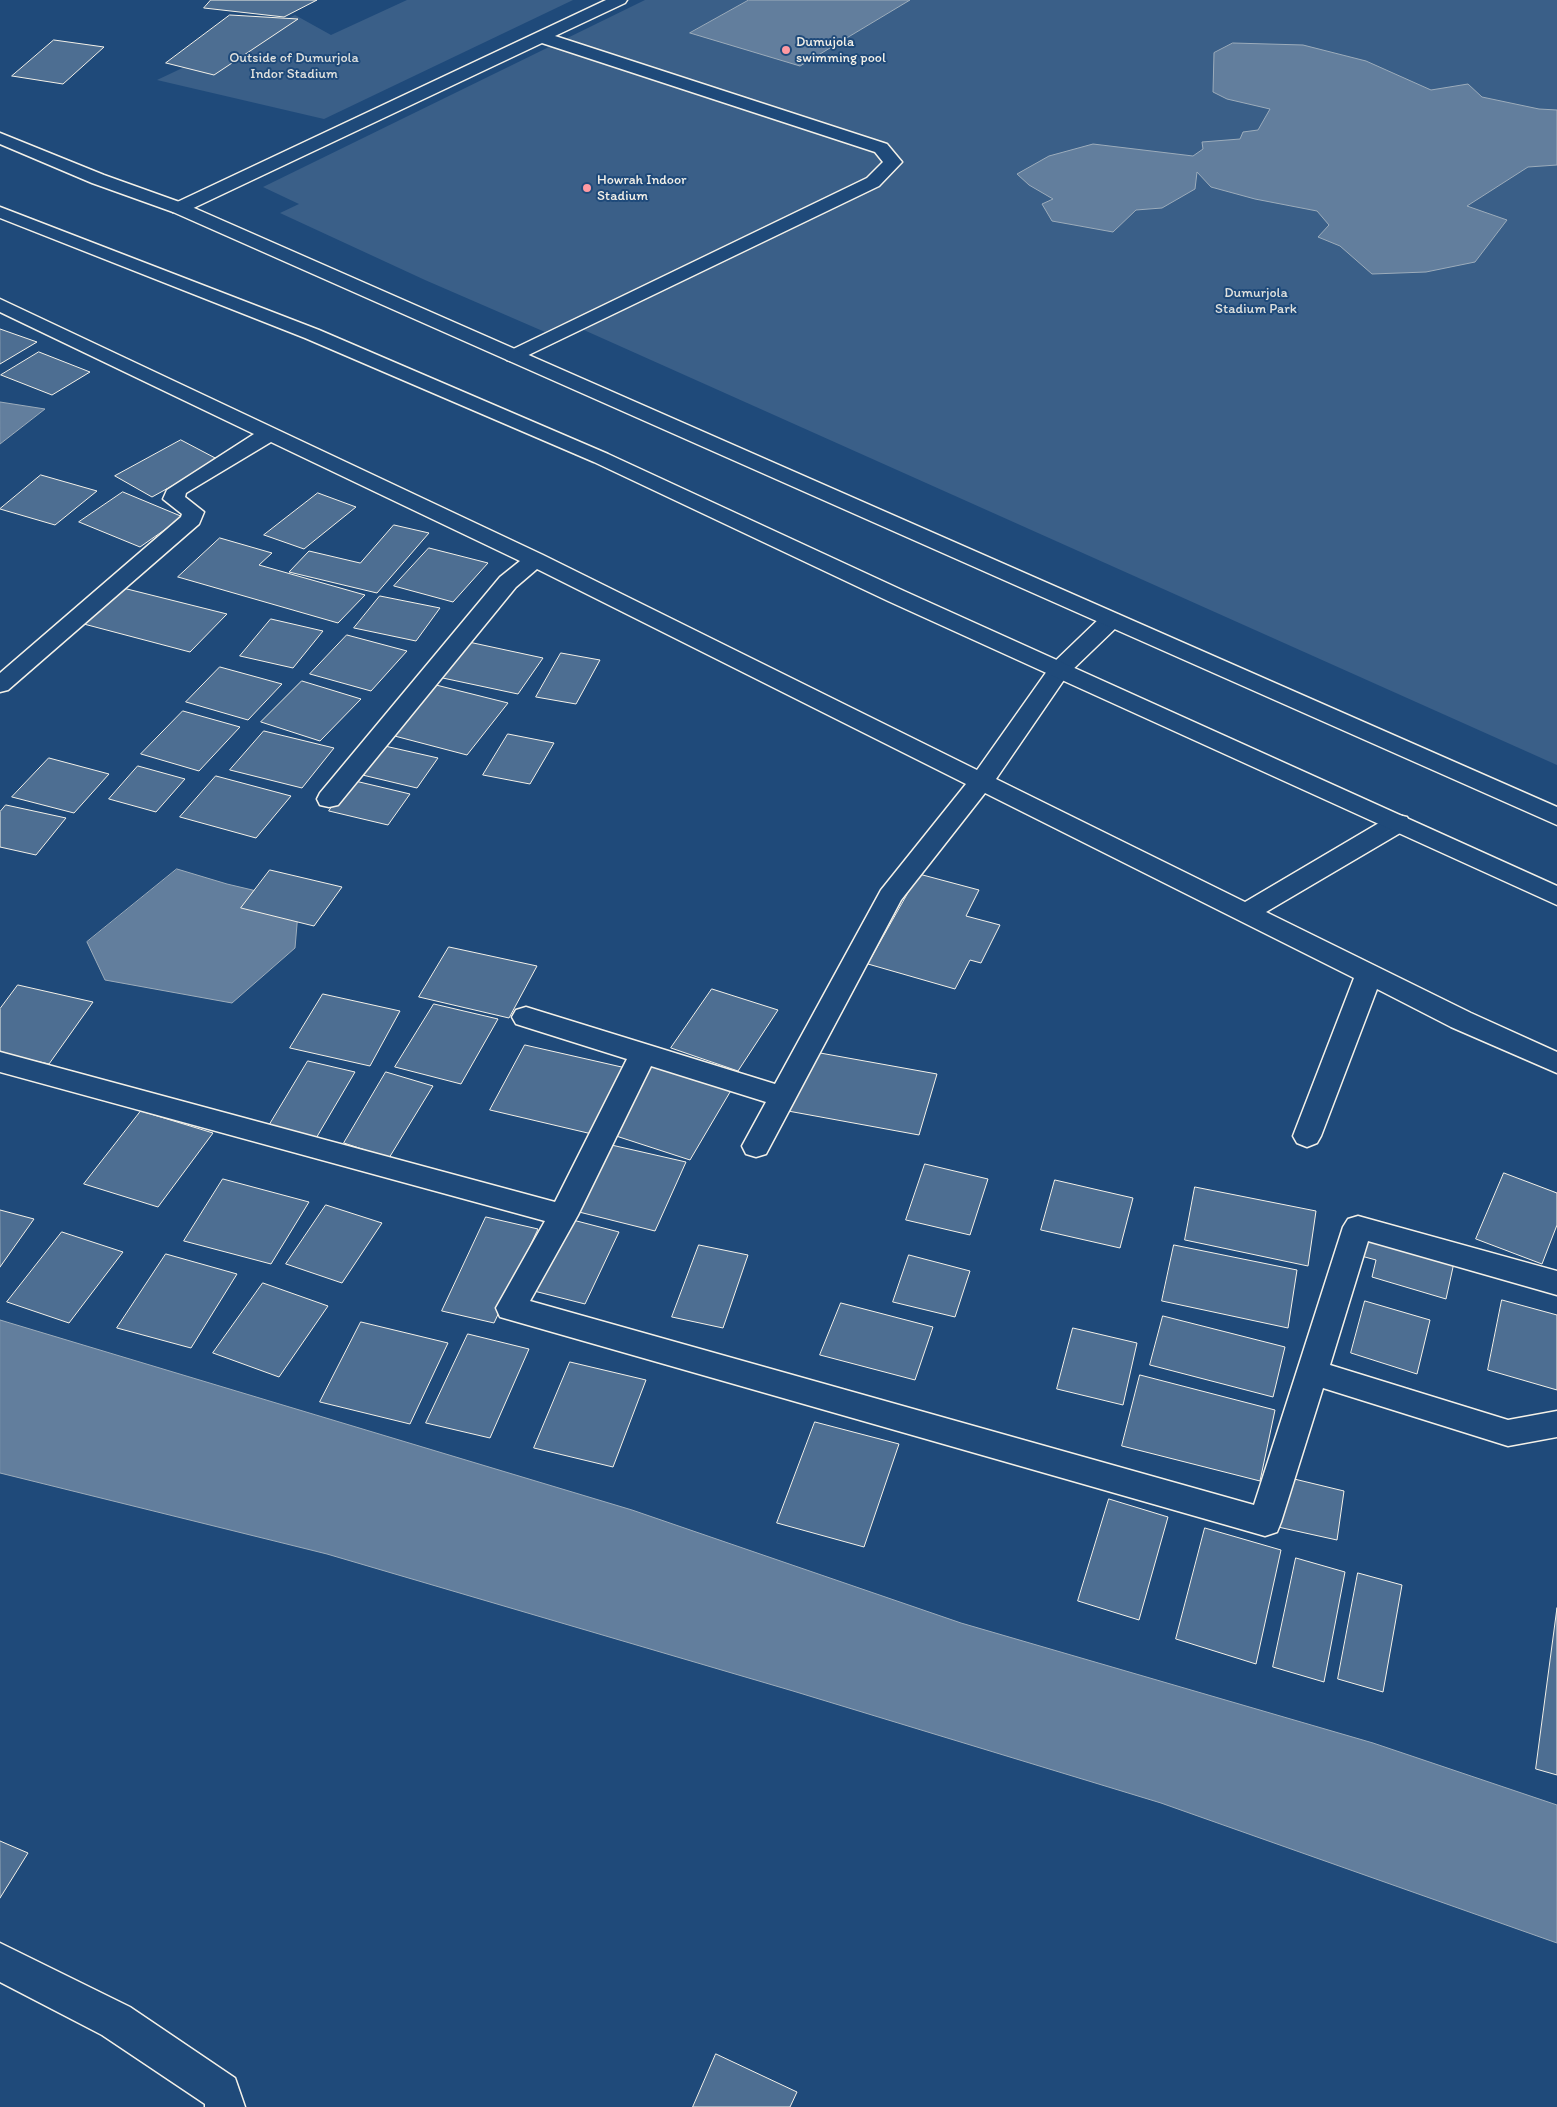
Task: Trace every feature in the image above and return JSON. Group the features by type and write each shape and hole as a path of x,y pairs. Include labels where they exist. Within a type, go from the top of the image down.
{"street":[{"path":"179,208 618,0"},
{"path":"514,356 873,182 893,162 881,148 541,37"},
{"path":"0,138 98,179 179,208 1557,817"},
{"path":"0,212 303,330 601,458 896,596 1557,896"},
{"path":"0,305 535,560 1461,1020 1557,1063"},
{"path":"0,685 191,519 194,512 174,499 174,494 179,489 269,434"},
{"path":"330,799 508,582 535,560"},
{"path":"756,1146 890,896 981,782 1060,669 1111,620"},
{"path":"1245,913 1398,823"},
{"path":"1307,1136 1369,974"},
{"path":"526,1017 783,1096"},
{"path":"644,1053 563,1215 511,1308 1265,1522 1358,1227 1557,1283"},
{"path":"0,1062 563,1215"},
{"path":"1311,1372 1508,1433 1557,1424"},
{"path":"0,1962 116,2020 220,2092 225,2107"}],"green space":[{"name":"Outside of Dumurjola Indor Stadium","path":"407,0 573,0 324,119 157,80 295,15 331,35"},
{"name":"Dumurjola Stadium Park","path":"645,0 1557,0 1557,765 566,322 545,332 425,280 280,213 299,204 263,187"}],"shaded area":[{"name":"Dumujola swimming pool","path":"749,0 910,0 800,66 690,33"},
{"path":"1233,43 1303,45 1366,61 1431,90 1468,84 1482,97 1539,109 1557,110 1557,165 1528,167 1467,206 1507,220 1475,262 1426,272 1372,274 1340,246 1318,237 1329,225 1317,211 1255,199 1211,187 1197,172 1195,189 1162,208 1136,210 1113,232 1052,221 1042,204 1053,199 1029,185 1017,174 1049,156 1093,144 1193,156 1203,149 1202,142 1240,139 1243,132 1258,130 1270,109 1227,99 1213,92 1214,53"},
{"path":"0,402 45,409 0,444"},
{"path":"177,869 227,884 299,901 295,948 232,1003 105,980 87,942"},
{"path":"0,1320 632,1510 961,1623 1373,1743 1557,1805 1557,1943 1161,1803 793,1691 327,1554 0,1473"}],"building":[{"path":"211,0 317,0 284,17 204,8"},
{"path":"230,15 298,19 214,75 166,63"},
{"path":"54,40 104,47 63,84 12,76"},
{"path":"0,329 37,342 0,364"},
{"path":"39,352 90,372 52,395 1,375"},
{"path":"181,440 219,460 152,497 115,476"},
{"path":"41,475 97,491 55,525 0,509"},
{"path":"123,492 183,517 140,547 79,522"},
{"path":"318,493 356,507 304,549 264,535"},
{"path":"394,525 429,533 377,593 289,572 309,551 360,563"},
{"path":"220,538 272,553 259,565 365,595 338,623 178,577"},
{"path":"429,548 488,563 453,602 394,586"},
{"path":"119,587 227,614 190,652 80,623"},
{"path":"380,596 440,608 416,641 354,628"},
{"path":"271,619 323,631 293,668 240,656"},
{"path":"347,635 407,651 371,691 310,674"},
{"path":"464,641 543,658 518,694 438,677"},
{"path":"561,653 600,660 576,704 536,697"},
{"path":"220,667 282,684 248,720 186,702"},
{"path":"302,681 361,699 320,741 261,722"},
{"path":"428,683 508,703 467,755 387,734"},
{"path":"183,711 240,727 199,771 141,754"},
{"path":"264,731 334,748 302,788 230,770"},
{"path":"508,734 554,743 530,784 483,775"},
{"path":"376,744 438,758 417,788 354,773"},
{"path":"49,758 109,774 74,813 12,797"},
{"path":"138,766 185,779 156,812 109,799"},
{"path":"216,776 291,796 256,838 180,817"},
{"path":"351,780 410,794 388,825 329,811"},
{"path":"6,805 66,818 36,855 0,847 0,812"},
{"path":"270,870 342,887 314,926 241,908"},
{"path":"919,874 979,890 966,916 1000,925 981,963 970,960 955,989 868,964"},
{"path":"449,947 537,966 509,1018 419,997"},
{"path":"18,985 93,1002 49,1064 0,1053 0,1009"},
{"path":"712,989 778,1010 738,1071 671,1048"},
{"path":"323,994 400,1011 370,1066 290,1048"},
{"path":"434,1004 498,1019 461,1084 395,1067"},
{"path":"525,1045 626,1068 592,1134 490,1110"},
{"path":"809,1051 937,1074 919,1135 788,1111"},
{"path":"308,1061 355,1072 315,1140 267,1129"},
{"path":"655,1062 733,1087 690,1160 610,1134"},
{"path":"386,1072 433,1086 389,1158 344,1143"},
{"path":"141,1111 213,1133 158,1207 84,1184"},
{"path":"607,1144 686,1162 655,1231 575,1211"},
{"path":"925,1164 988,1179 970,1235 906,1220"},
{"path":"1504,1173 1557,1193 1557,1225 1542,1264 1476,1239"},
{"path":"223,1179 309,1202 271,1264 184,1241"},
{"path":"1055,1180 1133,1198 1120,1248 1041,1230"},
{"path":"1195,1187 1316,1211 1308,1266 1185,1240"},
{"path":"326,1205 382,1223 342,1283 286,1264"},
{"path":"0,1210 34,1219 0,1267"},
{"path":"486,1217 538,1229 494,1323 442,1311"},
{"path":"569,1219 619,1232 585,1304 534,1291"},
{"path":"1360,1231 1455,1258 1446,1299 1372,1277 1376,1260 1354,1254"},
{"path":"62,1232 123,1252 69,1323 7,1302"},
{"path":"699,1245 748,1255 723,1328 672,1317"},
{"path":"1174,1245 1297,1270 1288,1328 1162,1301"},
{"path":"166,1254 237,1274 191,1348 117,1328"},
{"path":"909,1255 970,1271 955,1317 893,1302"},
{"path":"263,1283 328,1306 279,1377 213,1353"},
{"path":"1502,1300 1557,1315 1557,1390 1488,1370"},
{"path":"1365,1301 1430,1320 1417,1374 1351,1353"},
{"path":"841,1303 933,1327 915,1380 820,1355"},
{"path":"1163,1316 1285,1347 1273,1397 1150,1365"},
{"path":"361,1322 448,1343 410,1424 320,1402"},
{"path":"1073,1328 1137,1343 1123,1405 1057,1389"},
{"path":"468,1334 529,1349 490,1438 426,1423"},
{"path":"570,1362 646,1380 613,1467 534,1448"},
{"path":"1140,1375 1275,1410 1260,1481 1122,1446"},
{"path":"815,1422 899,1444 864,1547 777,1523"},
{"path":"1286,1477 1344,1491 1337,1540 1278,1527"},
{"path":"1109,1499 1168,1517 1139,1620 1078,1601"},
{"path":"1205,1528 1281,1550 1256,1664 1176,1639"},
{"path":"1296,1558 1345,1572 1324,1682 1273,1667"},
{"path":"1358,1573 1402,1585 1383,1692 1338,1679"},
{"path":"1557,1608 1557,1775 1536,1769"},
{"path":"0,1841 28,1853 0,1898"},
{"path":"716,2054 797,2092 790,2107 693,2107"}],"place":[{"name":"Dumujola swimming pool","path":"786,50"},
{"name":"Howrah Indoor Stadium","path":"587,188"}]}
